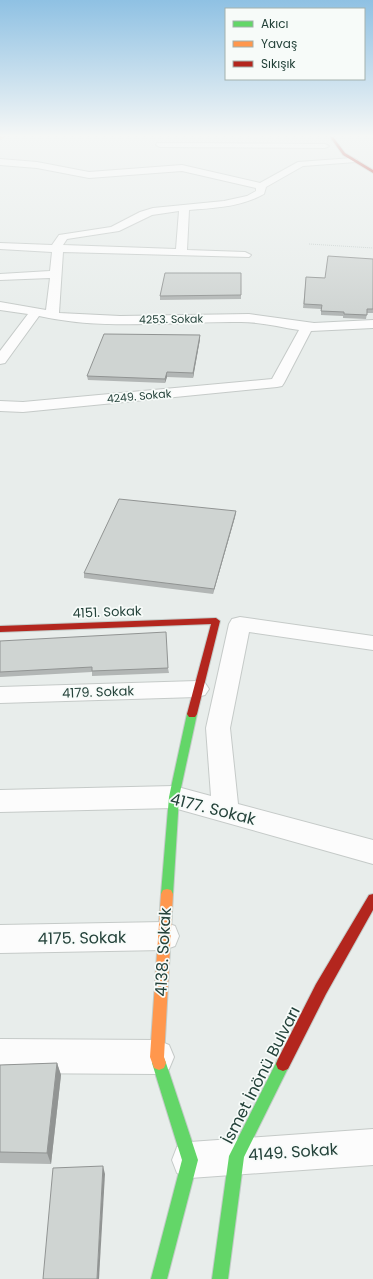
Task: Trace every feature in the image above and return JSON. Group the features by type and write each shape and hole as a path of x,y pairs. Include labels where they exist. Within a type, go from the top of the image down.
{"street":[{"path":"55,248 63,237 103,232 117,228 152,211 220,204 254,197"},
{"path":"181,254 184,207"},
{"path":"0,246 181,254 245,255"},
{"path":"52,315 58,251 55,248"},
{"path":"0,276 56,274"},
{"name":"4253. Sokak","path":"0,306 20,307 36,312 79,319 166,320 242,318 282,322 307,327 373,324"},
{"path":"0,360 36,312"},
{"name":"4249. Sokak","path":"0,406 24,407 277,383 307,327"},
{"name":"4151. Sokak","path":"0,629 216,621"},
{"name":"4138. Sokak","path":"190,1160 157,1057 174,797 197,689 216,621"},
{"path":"225,811 218,728 240,624 373,643"},
{"name":"4179. Sokak","path":"0,695 197,689"},
{"name":"4177. Sokak","path":"0,801 174,797 373,852"},
{"name":"İsmet İnönü Bulvarı","path":"220,1279 237,1156 321,989 373,899"},
{"name":"4175. Sokak","path":"0,939 164,936"},
{"path":"0,1056 157,1057"},
{"name":"4149. Sokak","path":"190,1160 373,1147"},
{"path":"159,1279 190,1160"}],"path":[{"path":"309,244 373,248"}],"building":[{"path":"328,256 373,259 373,309 367,309 367,315 321,311 322,305 304,304 306,277 325,278"},
{"path":"165,273 241,273 241,295 160,296"},
{"path":"104,334 200,335 193,373 167,372 165,379 87,376"},
{"path":"119,499 236,511 214,589 84,573"},
{"path":"166,632 168,668 92,671 92,667 0,672 0,641"},
{"path":"57,1063 47,1153 0,1152 0,1065"},
{"path":"103,1166 97,1279 43,1279 53,1168"}],"traffic: fast":[{"path":"167,894 174,797 192,714"},
{"path":"159,1063 190,1160 159,1279"},
{"path":"220,1279 237,1156 283,1064"}],"traffic: slow":[{"path":"159,1063 157,1057 167,894"}],"traffic: jam":[{"path":"0,629 216,621 192,714"},
{"path":"283,1064 321,989 373,899"}]}
